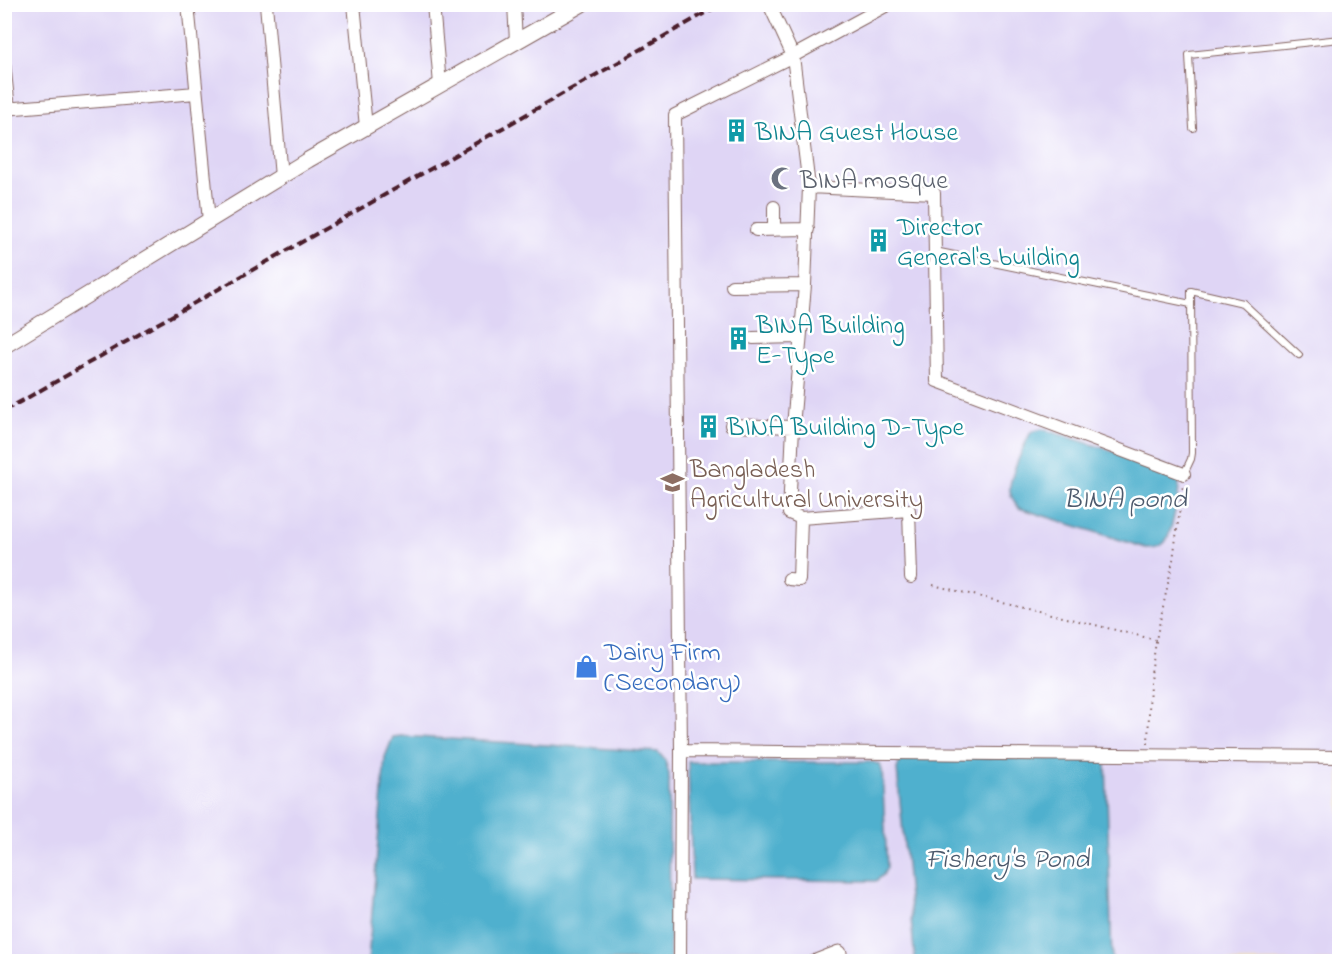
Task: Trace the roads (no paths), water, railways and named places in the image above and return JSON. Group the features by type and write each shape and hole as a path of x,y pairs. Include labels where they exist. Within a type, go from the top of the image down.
{"street":[{"path":"188,4 209,221"},
{"path":"266,4 281,177"},
{"path":"354,4 366,127"},
{"path":"433,4 440,85"},
{"path":"514,4 516,42"},
{"path":"4,346 281,177 582,4"},
{"path":"769,4 792,56 809,187 806,285 793,427 789,513 801,518 909,510 911,577"},
{"path":"680,962 681,751 675,115 889,4"},
{"path":"4,63 7,109 196,93"},
{"path":"809,187 934,193 937,381 1184,474"},
{"path":"774,207 774,230"},
{"path":"756,230 808,229"},
{"path":"732,286 806,285"},
{"path":"753,338 800,337"},
{"path":"731,425 793,427"},
{"path":"789,579 799,580 801,518"},
{"path":"681,751 1340,757"},
{"path":"816,962 839,953"}],"lane":[{"path":"1193,128 1189,55 1340,39"},
{"path":"935,251 1191,304"},
{"path":"1184,474 1192,453 1191,291 1243,303 1299,355"}],"water":[{"name":"BINA pond","path":"1042,429 1162,466 1175,474 1179,483 1177,500 1173,522 1164,543 1158,547 1146,548 1019,508 1011,494 1012,479 1031,432"},
{"path":"393,737 658,752 665,760 669,774 670,961 368,961 385,757"},
{"name":"Fishery's Pond","path":"907,756 1106,760 1112,961 915,961 897,769 900,761"},
{"path":"688,762 873,762 879,764 882,770 887,867 883,875 876,881 692,879"}],"railway":[{"path":"4,411 721,4"}],"place":[{"name":"BINA Guest House","path":"737,131"},
{"name":"BINA mosque","path":"782,179"},
{"name":"Director General's building","path":"879,241"},
{"name":"BINA Building E-Type","path":"738,339"},
{"name":"BINA Building D-Type","path":"709,426"},
{"name":"Bangladesh Agricultural University","path":"672,483"},
{"name":"Dairy Firm (Secondary)","path":"586,666"}]}
